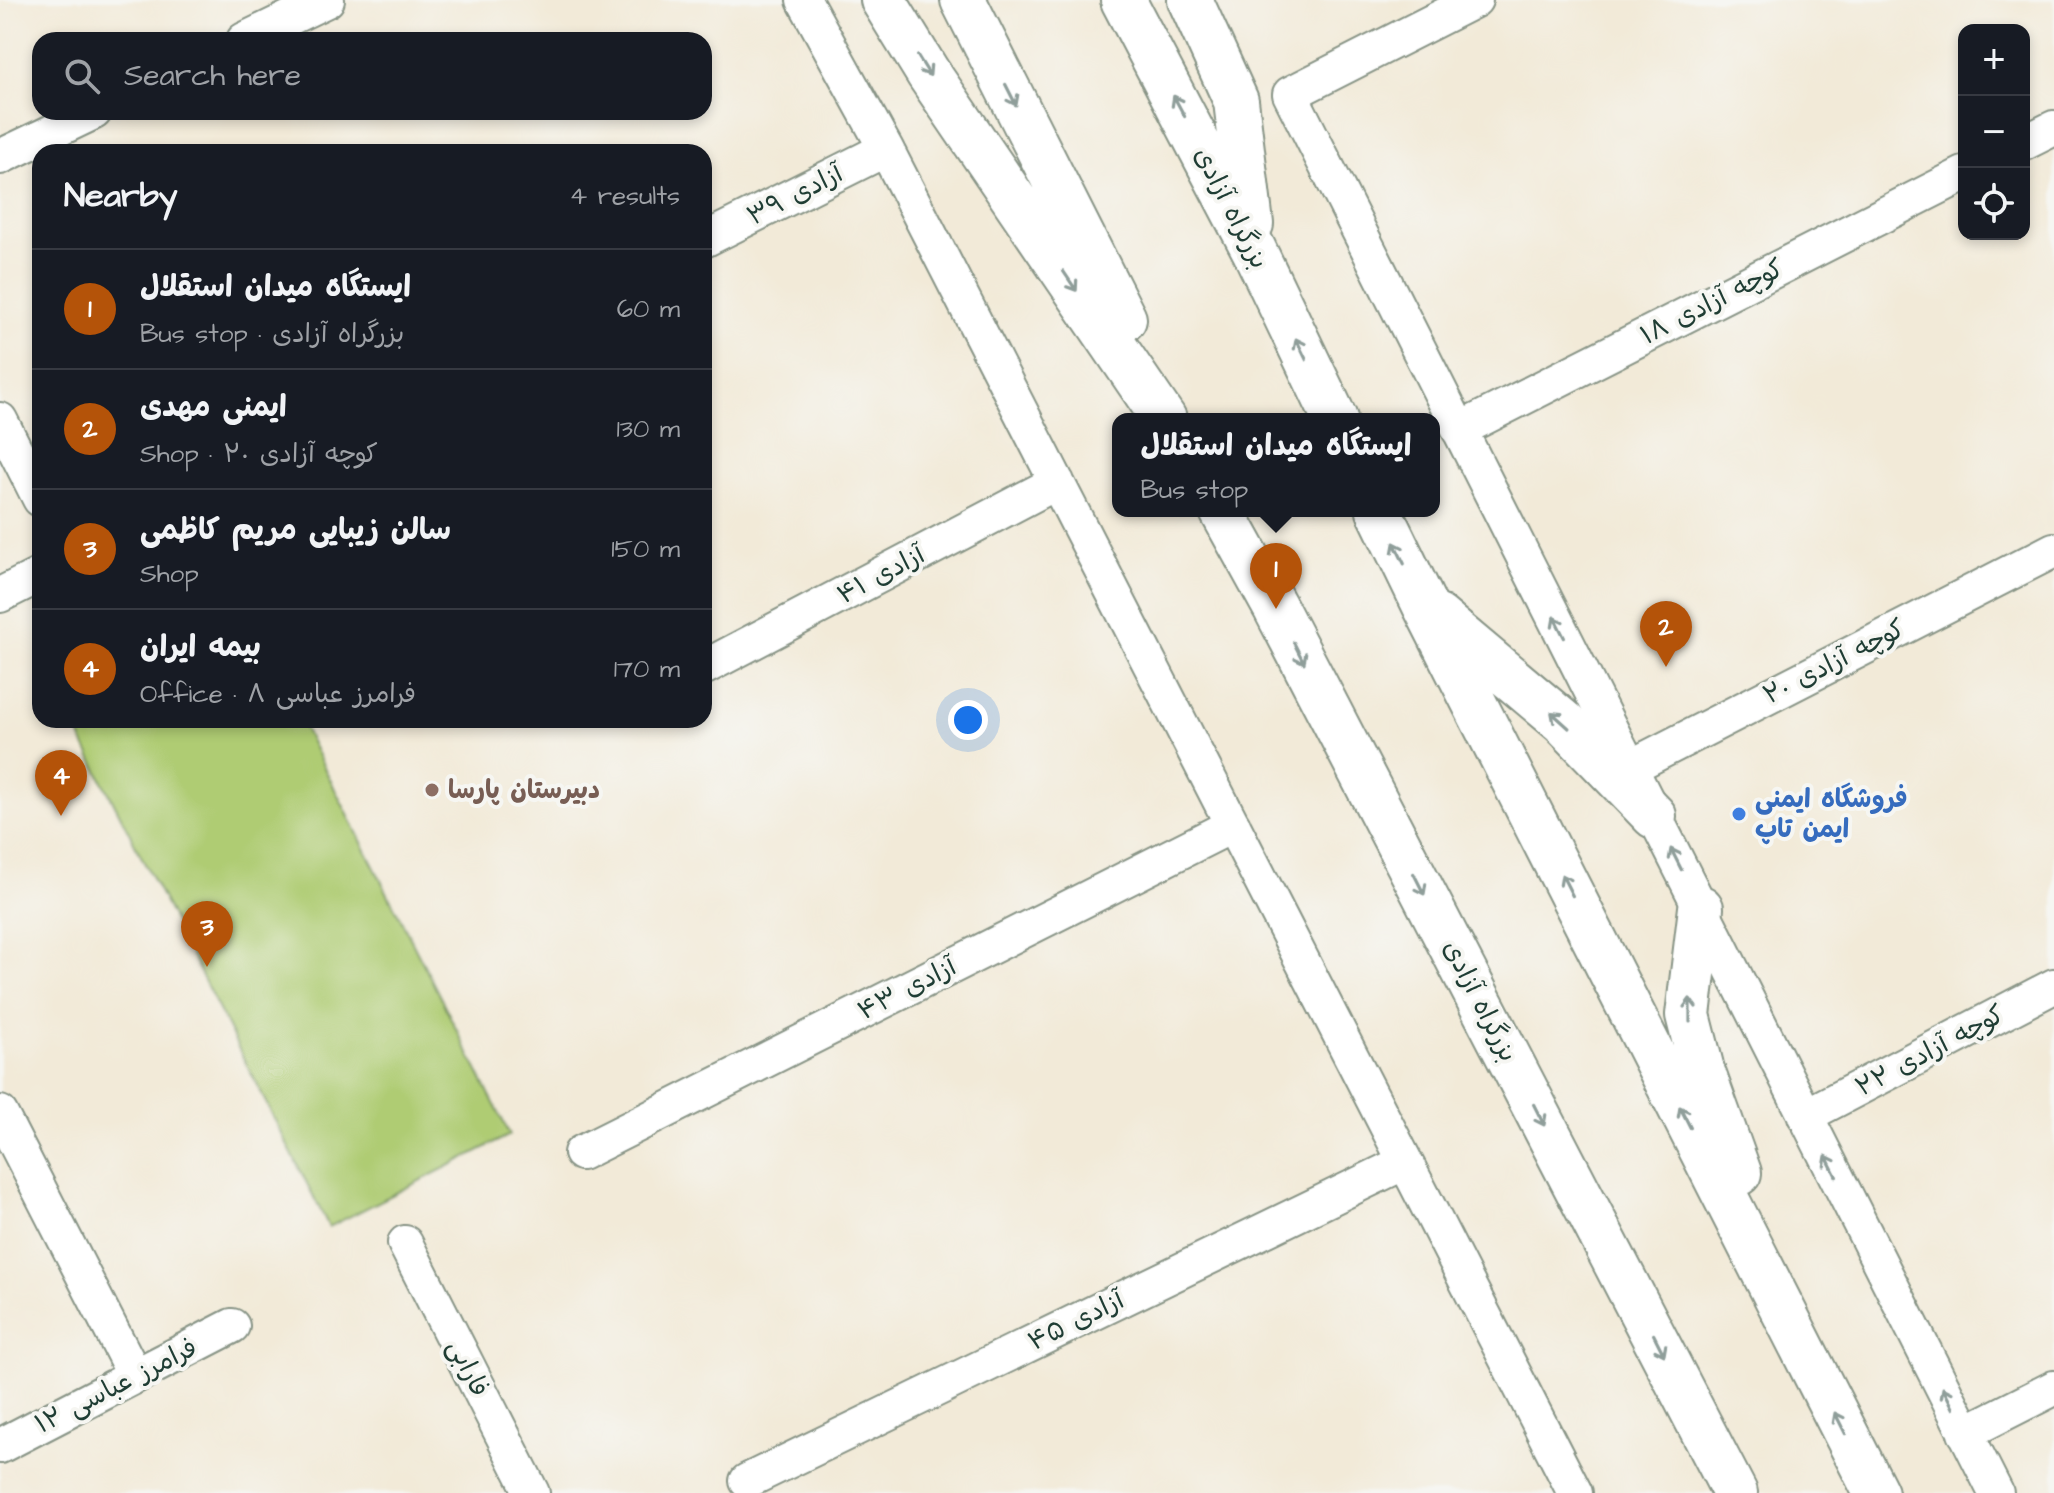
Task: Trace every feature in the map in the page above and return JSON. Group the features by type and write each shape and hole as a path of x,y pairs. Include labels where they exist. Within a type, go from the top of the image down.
{"highway":[{"path":"883,0 928,73 1160,413"},
{"path":"963,0 1171,413"},
{"name":"بزرگراه آزادی","path":"1123,0 1254,250 1332,413"},
{"path":"1190,0 1236,101 1254,250"},
{"name":"بزرگراه آزادی","path":"1225,517 1284,623 1735,1493"},
{"path":"1382,517 1876,1493"},
{"path":"1425,606 1622,770 1654,816"},
{"path":"1701,908 1688,1015 1702,1070 1802,1349"}],"street":[{"path":"261,32 327,0"},
{"path":"804,0 886,149 1570,1491"},
{"path":"1475,0 1290,94 1459,430 1622,770"},
{"path":"0,157 77,120"},
{"path":"2030,140 2054,128"},
{"name":"۳۹ آزادی","path":"712,236 886,149"},
{"name":"کوچه آزادی ۱۸","path":"1459,430 1958,177"},
{"path":"0,420 32,483"},
{"name":"۴۱ آزادی","path":"712,663 1057,482"},
{"name":"کوچه آزادی ۲۰","path":"1622,770 2054,550"},
{"path":"0,595 32,579"},
{"path":"1654,816 1996,1493"},
{"name":"۴۳ آزادی","path":"581,1153 1233,825"},
{"name":"کوچه آزادی ۲۲","path":"1805,1116 2054,986"},
{"path":"0,1113 135,1376"},
{"name":"۴۵ آزادی","path":"747,1481 1405,1162"},
{"name":"فارابی","path":"405,1243 532,1493"},
{"name":"فرامرز عباسی ۱۲","path":"0,1446 232,1326"},
{"path":"1965,1433 2054,1388"}],"green space":[{"path":"76,728 304,728 510,1135 329,1227"}],"place":[{"name":"ایستگاه میدان استقلال","path":"1276,609"},
{"name":"ایمنی مهدی","path":"1666,667"},
{"name":"دبیرستان پارسا","path":"432,790"},
{"name":"فروشگاه ایمنی ایمن تاپ","path":"1739,814"},
{"name":"بیمه ایران","path":"61,816"},
{"name":"سالن زیبایی مریم کاظمی","path":"207,967"}]}
